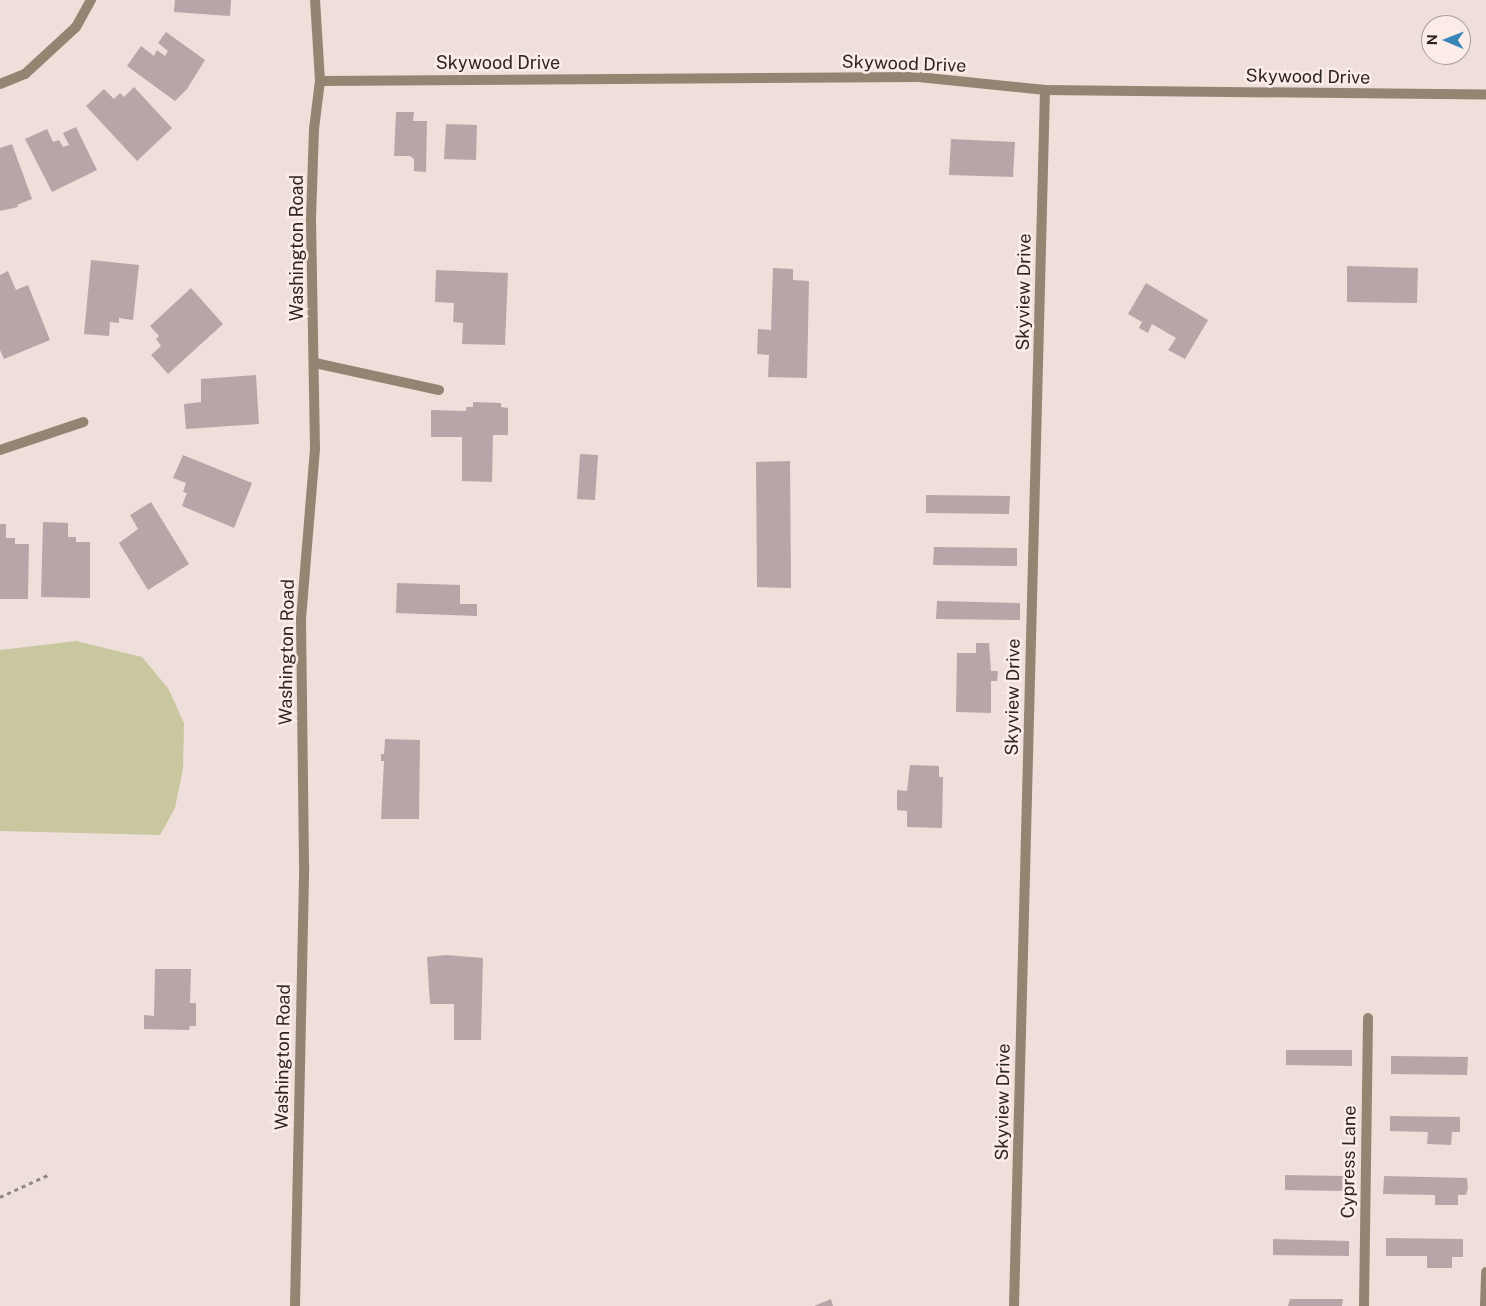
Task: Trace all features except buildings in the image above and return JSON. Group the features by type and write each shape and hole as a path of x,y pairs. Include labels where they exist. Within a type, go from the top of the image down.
{"street":[{"path":"0,84 25,74 76,27 91,0"},
{"name":"Washington Road","path":"295,1306 304,864 301,619 315,449 311,219 314,128 320,80 315,0"},
{"name":"Skywood Drive","path":"320,80 918,77 1045,90 1486,95"},
{"name":"Skyview Drive","path":"1014,1306 1045,90"},
{"path":"314,364 440,390"},
{"path":"0,450 82,422"},
{"name":"Cypress Lane","path":"1364,1306 1368,1018"},
{"path":"1485,1306 1486,1272"}],"path":[{"path":"0,1197 48,1175"}],"shaded area":[{"path":"76,641 142,657 168,688 184,723 183,769 175,808 160,835 0,831 0,650"}]}
